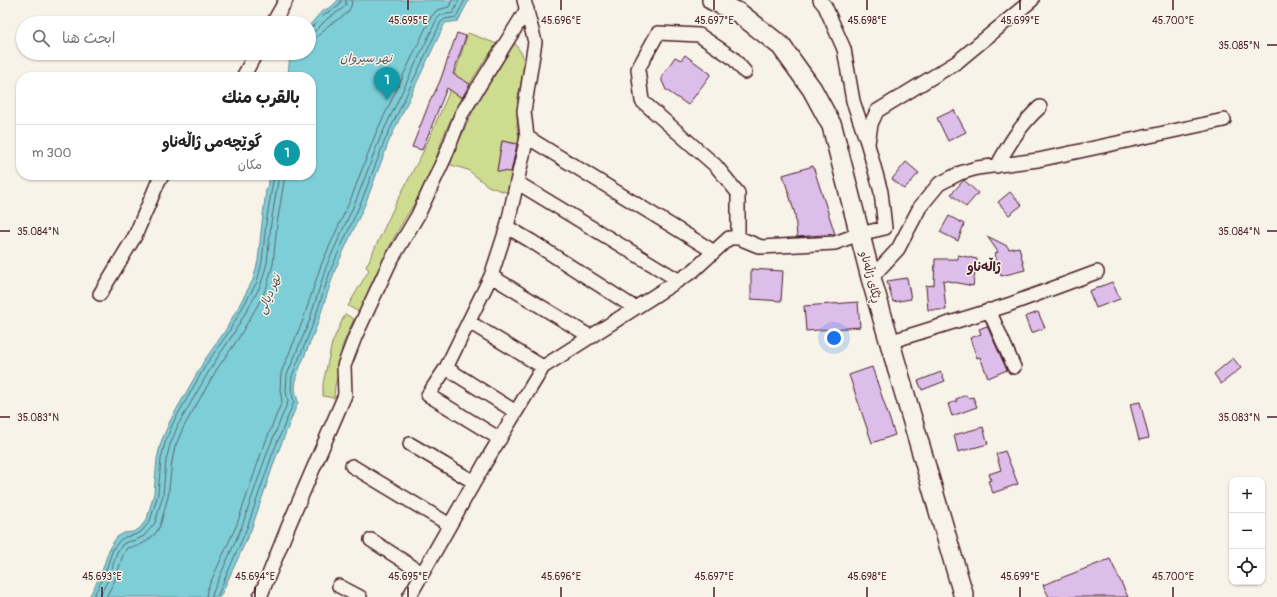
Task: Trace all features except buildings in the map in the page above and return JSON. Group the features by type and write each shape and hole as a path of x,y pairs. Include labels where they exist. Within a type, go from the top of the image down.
{"main road":[{"name":"ڕێگای ژاڵەناو","path":"712,0 739,13 781,46 812,89 832,126 871,278 964,597"}],"street":[{"path":"277,16 286,0"},
{"path":"409,597 474,482 543,367 693,271 729,238 738,238 761,247 835,243 859,234 886,228 881,192 868,145 853,101 844,49 825,6 820,0"},
{"path":"868,145 871,124 877,111 957,62 1032,0"},
{"path":"500,439 428,395 446,368 491,276 507,227 527,137 524,111 535,42 526,5"},
{"path":"260,597 288,527 345,395 344,366 355,337 390,262 418,215 445,156 461,115 526,5"},
{"path":"738,238 738,193 716,166 642,101 638,69 658,33 699,35 733,58 745,72"},
{"path":"246,72 252,60"},
{"path":"997,166 1010,142 1030,116 1040,107"},
{"path":"871,278 898,249 920,207 939,184 960,173 976,168 1038,160 1224,120"},
{"path":"527,137 713,252"},
{"path":"100,294 135,236 159,180"},
{"path":"518,183 678,280"},
{"path":"507,227 635,308"},
{"path":"889,342 989,310 1097,272"},
{"path":"491,276 591,337"},
{"path":"989,310 1014,367"},
{"path":"469,322 543,367"},
{"path":"446,368 516,412"},
{"path":"410,444 474,482"},
{"path":"352,466 450,525"},
{"path":"371,540 422,573"},
{"path":"339,586 360,597"}],"green space":[{"path":"468,33 497,44 469,86 451,119 428,179 392,242 359,312 348,306 369,270 366,267 396,203 423,152 448,95"},
{"path":"514,42 522,54 525,64 518,97 517,127 519,137 518,144 502,141 497,170 513,172 508,193 488,186 468,170 448,164 476,105"},
{"path":"345,314 354,319 342,347 334,398 323,396 323,384 332,343"}],"water":[{"name":"نهر سیروان","path":"338,0 469,0 458,21 445,23 389,141 366,202 335,270 317,325 296,377 295,389 298,402 276,457 251,530 220,597 89,597 101,574 110,547 117,537 124,533 133,532 139,529 147,519 154,493 157,459 161,442 170,421 204,361 225,331 253,280 258,261 266,190 269,180 316,180 316,72 288,72 289,60 316,60 316,18 322,11 331,7"}],"place":[{"name":"گوێچەمی ژاڵەناو","path":"387,100"}],"district":[{"name":"ژاڵەناو","path":"984,266"}],"water label":[{"name":"نهر ديالى","path":"269,294"}]}
